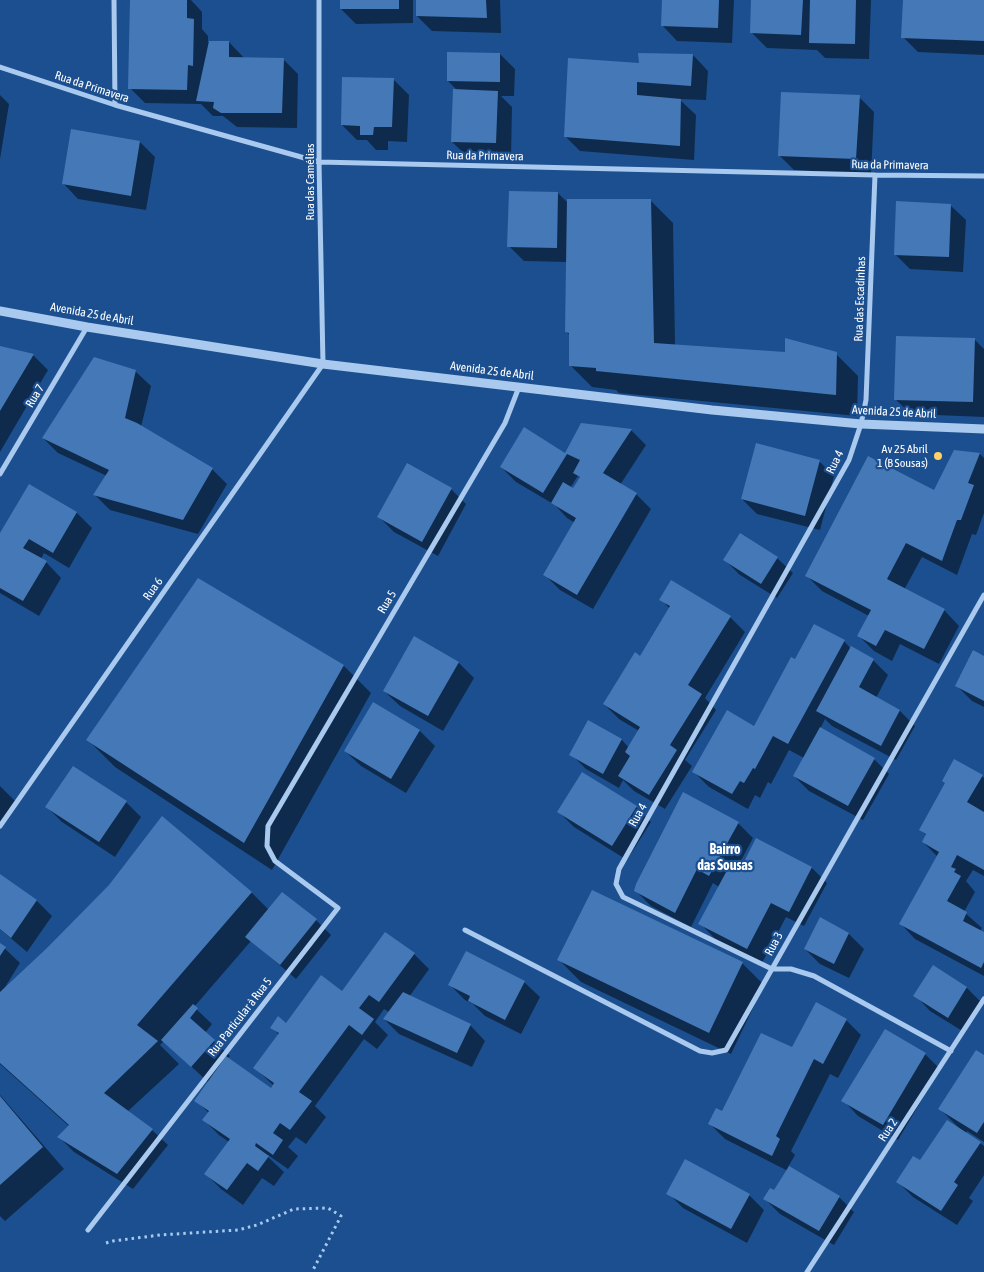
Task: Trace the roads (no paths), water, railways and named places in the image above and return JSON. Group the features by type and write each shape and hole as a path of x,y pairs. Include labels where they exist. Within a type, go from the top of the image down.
{"street":[{"path":"114,0 115,105"},
{"name":"Rua das Camélias","path":"319,0 319,162 323,364"},
{"name":"Rua da Primavera","path":"0,67 115,105 319,162 984,176"},
{"name":"Rua das Escadinhas","path":"862,424 866,400 876,175"},
{"name":"Avenida 25 de Abril","path":"0,311 87,327 323,364 712,410 862,424 984,428"},
{"name":"Rua 7","path":"0,474 87,327"},
{"name":"Rua 6","path":"0,826 323,364"},
{"name":"Rua 5","path":"268,826 504,423 519,387"},
{"name":"Rua 4","path":"862,424 849,460 619,870 616,884 623,896 772,969 791,969 814,976 952,1051"},
{"name":"Rua 3","path":"465,930 700,1051 712,1053 726,1050 984,595"},
{"name":"Rua Particular à Rua 5","path":"88,1230 338,908 275,861 267,846 268,826"},
{"name":"Rua 2","path":"807,1272 984,999"}],"place":[{"name":"Av 25 Abril 1 (B Sousas)","path":"938,456"}],"district":[{"name":"Bairro das Sousas","path":"725,858"}]}
